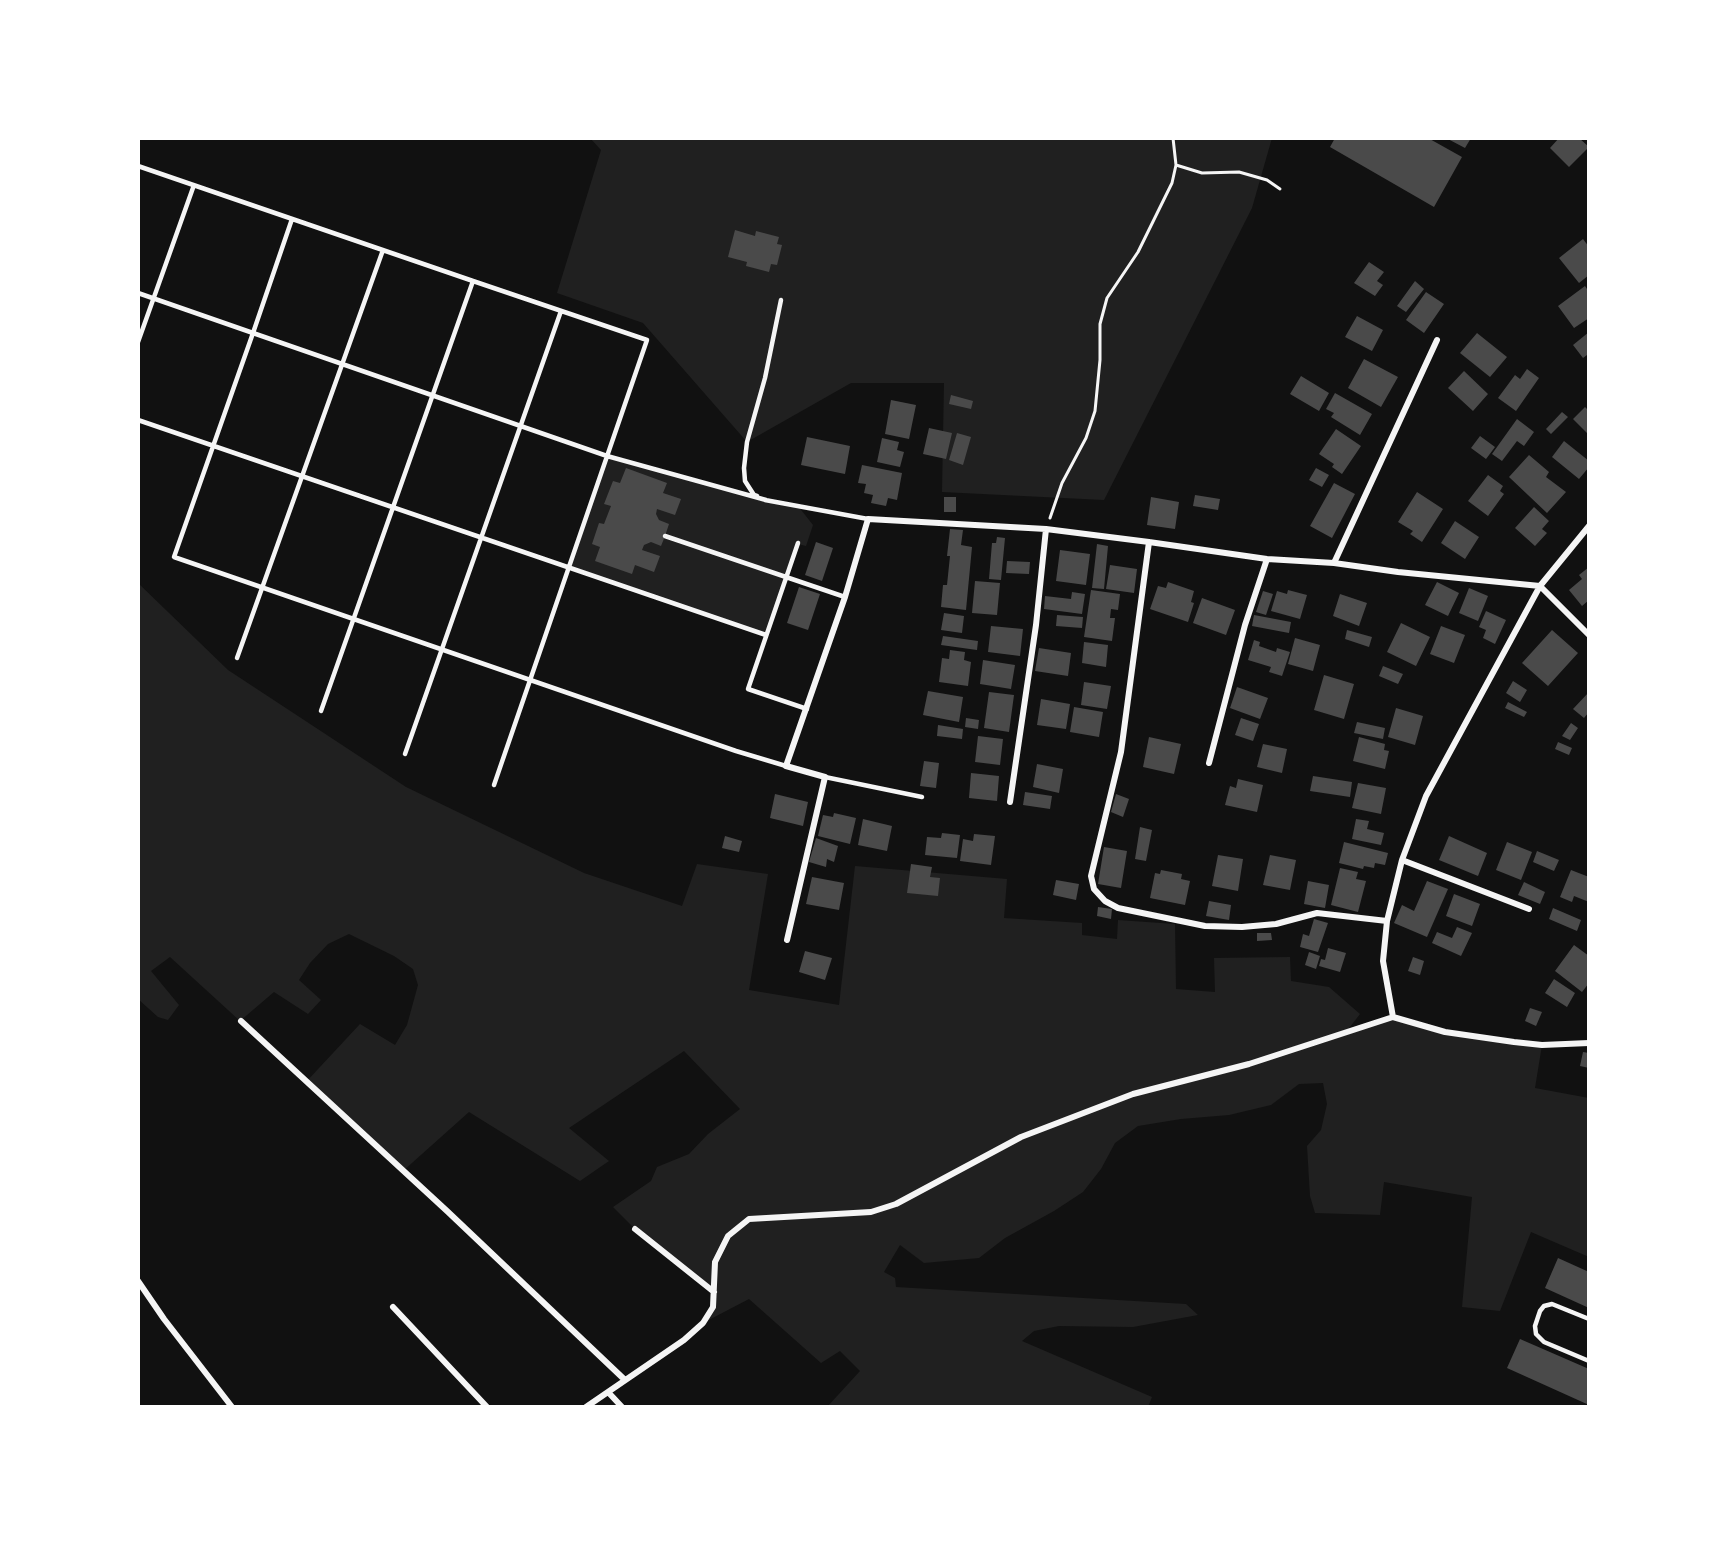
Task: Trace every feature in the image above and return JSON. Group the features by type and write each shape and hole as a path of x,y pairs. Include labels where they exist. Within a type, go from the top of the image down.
{"street":[{"path":"1335,563 1437,340"},
{"path":"787,940 825,777 786,766 845,597 868,519 1046,529 1267,559 1335,563 1398,572 1540,586 1589,635"},
{"path":"1393,1017 1383,961 1387,921 1402,860 1426,796 1540,586 1589,526"},
{"path":"1010,802 1036,625 1046,529"},
{"path":"1149,542 1121,752 1091,876 1094,889 1105,901 1118,908 1205,926 1242,927 1276,924 1317,914 1387,921"},
{"path":"1209,763 1245,625 1267,559"},
{"path":"1402,860 1529,909"},
{"path":"586,1407 684,1340 703,1323 713,1307 715,1262 723,1244 728,1236 750,1219 844,1215 871,1212 887,1207 1021,1137 1133,1094 1249,1064 1393,1017 1445,1032 1514,1042 1542,1045 1589,1043"},
{"path":"241,1021 447,1211 625,1380"},
{"path":"635,1229 714,1292"},
{"path":"138,1281 164,1319 232,1407"},
{"path":"393,1307 487,1407"},
{"path":"608,1392 622,1407"}],"lane":[{"path":"138,166 647,340 494,785"},
{"path":"138,342 194,185"},
{"path":"292,219 174,557 736,751 786,766"},
{"path":"237,657 383,250"},
{"path":"321,711 473,281"},
{"path":"138,294 607,456 766,500 868,519"},
{"path":"766,500 754,495 745,481 744,468 747,442 765,378 781,300"},
{"path":"405,754 561,311"},
{"path":"138,420 766,635"},
{"path":"665,536 845,597"},
{"path":"798,543 748,689 807,709"},
{"path":"825,777 922,797"},
{"path":"1589,1319 1552,1304 1544,1306 1540,1311 1535,1326 1536,1334 1545,1342 1589,1361"}],"path":[{"path":"1046,529 1062,483 1086,438 1095,411 1100,360 1100,324 1107,298 1138,252 1172,183 1176,165 1173,138"},
{"path":"1176,165 1202,173 1239,172 1267,180 1280,189"}],"shaded area":[{"path":"590,138 1272,138 1252,208 1104,500 942,492 944,383 851,383 747,442 643,323 557,293 601,150"},
{"path":"607,456 798,506 813,525 806,546 798,544 766,635 568,567"},
{"path":"138,583 228,670 406,787 584,873 682,906 697,864 768,874 749,990 839,1005 855,866 1007,879 1004,918 1082,923 1082,935 1117,939 1118,920 1175,924 1176,989 1215,992 1214,958 1290,957 1291,981 1329,987 1360,1014 1346,1032 1393,1017 1445,1032 1542,1045 1535,1088 1589,1098 1589,1257 1531,1232 1500,1311 1462,1307 1472,1197 1384,1182 1380,1215 1315,1213 1310,1196 1307,1146 1321,1130 1327,1104 1323,1083 1299,1084 1271,1105 1229,1115 1138,1126 1115,1143 1101,1169 1083,1192 1005,1238 979,1258 924,1263 900,1245 884,1272 895,1278 896,1287 1186,1304 1198,1315 1133,1327 1059,1326 1034,1331 1022,1341 1152,1397 1148,1407 827,1407 860,1371 840,1351 821,1363 749,1299 703,1323 713,1307 714,1292 635,1229 613,1207 651,1181 657,1167 689,1154 708,1134 740,1109 684,1051 569,1128 609,1161 580,1181 469,1112 403,1171 306,1082 360,1024 395,1045 407,1025 418,985 413,969 394,956 349,934 328,944 310,963 299,980 321,1000 308,1014 274,992 240,1021 170,957 151,971 179,1005 168,1020 158,1017 138,999"}],"building":[{"path":"1335,138 1428,138 1462,157 1434,207 1330,147"},
{"path":"1446,138 1471,138 1465,148"},
{"path":"1559,138 1579,138 1589,147 1569,167 1550,148"},
{"path":"735,230 755,236 756,231 779,237 777,244 782,245 777,265 771,264 769,272 746,266 747,262 728,257"},
{"path":"1583,239 1589,247 1589,275 1579,283 1559,258"},
{"path":"1369,262 1384,272 1377,281 1383,285 1375,296 1354,283"},
{"path":"1415,281 1424,289 1406,312 1397,306"},
{"path":"1585,286 1589,292 1589,308 1587,309 1589,318 1574,328 1558,306"},
{"path":"1426,292 1444,304 1424,333 1406,320"},
{"path":"1357,316 1383,330 1372,351 1345,337"},
{"path":"1589,332 1589,358 1587,355 1583,358 1573,345"},
{"path":"1477,333 1507,357 1490,377 1460,353"},
{"path":"1364,359 1398,377 1381,407 1348,388"},
{"path":"1527,369 1539,378 1516,411 1498,398 1515,375 1520,379"},
{"path":"1464,371 1488,394 1473,411 1448,388"},
{"path":"1301,376 1329,393 1319,411 1290,394"},
{"path":"1335,393 1372,414 1360,435 1331,417 1334,413 1326,409"},
{"path":"951,395 973,401 971,409 949,404"},
{"path":"891,400 916,405 909,439 885,434"},
{"path":"1585,407 1589,411 1587,433 1573,419"},
{"path":"1562,412 1568,417 1551,434 1546,429"},
{"path":"1517,419 1534,432 1524,446 1517,441 1502,461 1492,454"},
{"path":"929,428 952,433 946,459 923,454"},
{"path":"1336,429 1361,446 1342,474 1332,467 1334,464 1319,454"},
{"path":"957,433 971,437 963,465 949,460"},
{"path":"1480,436 1495,447 1486,459 1471,448"},
{"path":"807,437 850,446 845,474 801,465"},
{"path":"882,438 899,442 897,450 904,452 900,467 877,462"},
{"path":"1564,441 1589,461 1589,467 1579,479 1552,457"},
{"path":"1529,455 1549,472 1546,477 1566,492 1547,513 1509,477"},
{"path":"862,465 902,473 897,500 888,498 886,506 871,503 873,495 864,493 866,484 858,483"},
{"path":"626,468 667,483 663,493 681,499 675,515 657,509 656,514 659,520 669,524 665,536 661,546 651,542 644,545 642,550 660,556 654,572 635,565 632,574 595,561 600,547 592,544 599,523 604,524 611,506 604,504 613,481 620,483"},
{"path":"1316,468 1329,475 1322,487 1309,480"},
{"path":"1488,475 1503,486 1500,491 1504,494 1488,516 1468,501"},
{"path":"1334,483 1355,494 1332,538 1310,526"},
{"path":"1417,492 1443,509 1422,542 1410,534 1413,531 1398,522"},
{"path":"1195,495 1220,499 1218,510 1193,506"},
{"path":"944,497 956,497 956,512 944,512"},
{"path":"1151,497 1179,502 1175,529 1147,525"},
{"path":"1534,507 1549,521 1542,529 1547,533 1535,546 1515,528"},
{"path":"1455,521 1479,537 1465,559 1441,543"},
{"path":"950,529 963,530 961,545 972,547 966,610 941,607 943,585 947,585"},
{"path":"997,537 1005,538 1001,580 989,579 992,543 996,543"},
{"path":"816,542 833,548 822,581 805,575"},
{"path":"1097,544 1108,546 1104,589 1092,588"},
{"path":"1060,550 1090,554 1086,585 1056,581"},
{"path":"1007,561 1030,562 1029,574 1006,573"},
{"path":"1110,565 1137,569 1134,593 1106,589"},
{"path":"1589,567 1589,600 1582,606 1569,590 1582,579 1579,575"},
{"path":"975,581 1000,583 997,615 972,613"},
{"path":"1168,582 1194,591 1191,602 1194,603 1188,622 1150,609 1158,586 1166,588"},
{"path":"1437,582 1459,593 1448,616 1425,605"},
{"path":"799,587 820,594 808,630 787,623"},
{"path":"1469,588 1488,596 1478,621 1459,613"},
{"path":"1091,590 1120,594 1118,610 1111,609 1110,618 1115,618 1112,641 1084,637"},
{"path":"1288,590 1307,595 1300,619 1271,611 1277,591 1287,594"},
{"path":"1263,591 1273,594 1266,615 1256,612"},
{"path":"1072,592 1085,594 1082,614 1044,609 1045,596 1071,599"},
{"path":"1340,594 1367,603 1359,626 1333,616"},
{"path":"1202,598 1235,610 1226,635 1193,623"},
{"path":"1486,611 1506,620 1495,644 1483,638 1486,630 1479,627"},
{"path":"944,613 964,616 962,633 941,630"},
{"path":"1057,615 1083,617 1082,628 1056,626"},
{"path":"1254,615 1291,622 1289,633 1252,626"},
{"path":"1401,623 1430,637 1416,666 1387,652"},
{"path":"991,626 1023,629 1020,656 988,652"},
{"path":"1441,626 1465,635 1454,663 1430,654"},
{"path":"1347,630 1372,637 1369,647 1345,639"},
{"path":"1552,630 1578,653 1548,686 1522,663"},
{"path":"943,636 978,641 977,650 941,645"},
{"path":"1295,638 1320,645 1313,671 1288,664"},
{"path":"1254,640 1260,642 1259,646 1276,652 1277,648 1290,652 1282,676 1269,672 1271,667 1248,660"},
{"path":"1084,642 1108,645 1106,667 1082,663"},
{"path":"1039,648 1071,653 1068,676 1035,671"},
{"path":"950,650 965,652 964,660 971,662 968,686 939,682 942,658 949,659"},
{"path":"983,660 1015,665 1011,689 980,684"},
{"path":"1383,666 1403,674 1398,684 1379,676"},
{"path":"1324,675 1354,684 1344,719 1314,710"},
{"path":"1513,681 1527,690 1520,702 1506,693"},
{"path":"1084,682 1111,686 1107,709 1081,705"},
{"path":"1237,687 1268,698 1260,719 1230,708"},
{"path":"928,691 963,697 959,722 923,715"},
{"path":"989,692 1014,695 1009,732 984,728"},
{"path":"1589,692 1589,712 1584,718 1573,709"},
{"path":"1041,699 1070,704 1066,729 1037,725"},
{"path":"1508,702 1527,712 1524,717 1505,708"},
{"path":"1074,707 1103,712 1099,737 1070,732"},
{"path":"1396,708 1423,716 1415,745 1388,737"},
{"path":"966,718 979,720 978,729 965,727"},
{"path":"1241,718 1259,724 1253,741 1235,735"},
{"path":"1357,722 1385,728 1383,739 1354,733"},
{"path":"1571,723 1578,728 1570,740 1562,736"},
{"path":"938,725 963,729 962,739 937,736"},
{"path":"978,736 1003,739 1000,765 975,762"},
{"path":"1149,737 1181,744 1174,774 1143,767"},
{"path":"1359,737 1385,744 1384,750 1389,751 1385,769 1353,761"},
{"path":"1558,742 1572,748 1569,755 1555,749"},
{"path":"1263,744 1287,749 1282,773 1257,767"},
{"path":"924,761 939,763 936,788 920,786"},
{"path":"1037,764 1063,769 1059,793 1033,787"},
{"path":"971,773 999,776 997,801 969,798"},
{"path":"1313,776 1352,782 1350,797 1310,791"},
{"path":"1238,779 1263,785 1257,812 1225,805 1230,786 1236,788"},
{"path":"1358,783 1386,788 1381,814 1352,808"},
{"path":"1025,792 1052,796 1050,809 1023,805"},
{"path":"775,794 808,802 803,826 770,818"},
{"path":"1116,794 1129,799 1123,817 1111,812"},
{"path":"834,813 856,818 850,844 818,836 823,815 833,817"},
{"path":"863,819 892,826 887,851 858,845"},
{"path":"1356,819 1369,821 1367,829 1384,833 1381,845 1352,839"},
{"path":"1140,827 1152,830 1146,861 1135,859"},
{"path":"942,833 960,835 957,858 925,855 927,837 941,838"},
{"path":"974,834 995,836 991,865 960,861 963,839 973,841"},
{"path":"725,836 742,841 739,852 722,848"},
{"path":"1449,836 1487,853 1478,876 1439,860"},
{"path":"816,838 838,846 834,862 827,859 826,867 809,862"},
{"path":"1344,842 1388,853 1385,865 1375,863 1374,868 1364,866 1363,869 1339,863"},
{"path":"1507,842 1532,852 1521,880 1496,870"},
{"path":"1104,847 1127,851 1121,888 1098,884"},
{"path":"1537,851 1559,860 1554,871 1533,862"},
{"path":"1218,855 1243,859 1238,891 1212,886"},
{"path":"1270,855 1296,860 1290,890 1263,885"},
{"path":"911,864 932,867 930,877 940,878 938,896 907,893"},
{"path":"1340,868 1358,872 1356,879 1366,881 1358,912 1331,905"},
{"path":"1161,870 1182,874 1181,879 1190,881 1185,905 1150,898 1155,873 1160,874"},
{"path":"1571,870 1589,877 1589,902 1574,896 1572,902 1560,897"},
{"path":"812,877 844,883 839,910 806,904"},
{"path":"1056,880 1079,884 1076,900 1053,895"},
{"path":"1308,881 1329,885 1325,908 1304,904"},
{"path":"1427,881 1448,889 1427,937 1394,923 1402,905 1414,911"},
{"path":"1524,882 1545,892 1540,904 1518,895"},
{"path":"1454,894 1480,904 1472,926 1446,916"},
{"path":"1209,901 1231,905 1229,920 1206,916"},
{"path":"1098,907 1112,909 1111,919 1097,916"},
{"path":"1553,908 1581,920 1577,931 1549,919"},
{"path":"1314,919 1328,923 1318,952 1300,947 1303,934 1309,936"},
{"path":"1457,927 1472,933 1461,956 1432,943 1437,932 1452,938"},
{"path":"1257,933 1271,933 1272,940 1257,941"},
{"path":"1574,945 1589,956 1589,983 1582,992 1555,971"},
{"path":"1328,948 1346,953 1340,972 1319,966 1321,959 1325,960"},
{"path":"805,951 832,958 825,980 799,972"},
{"path":"1309,952 1320,956 1316,969 1305,965"},
{"path":"1413,957 1424,961 1420,975 1408,971"},
{"path":"1554,979 1575,993 1567,1007 1545,993"},
{"path":"1530,1008 1542,1012 1536,1026 1525,1021"},
{"path":"1583,1052 1589,1053 1589,1068 1580,1066"},
{"path":"1558,1258 1589,1272 1589,1308 1545,1288"},
{"path":"1520,1339 1589,1369 1589,1405 1507,1368"}]}
